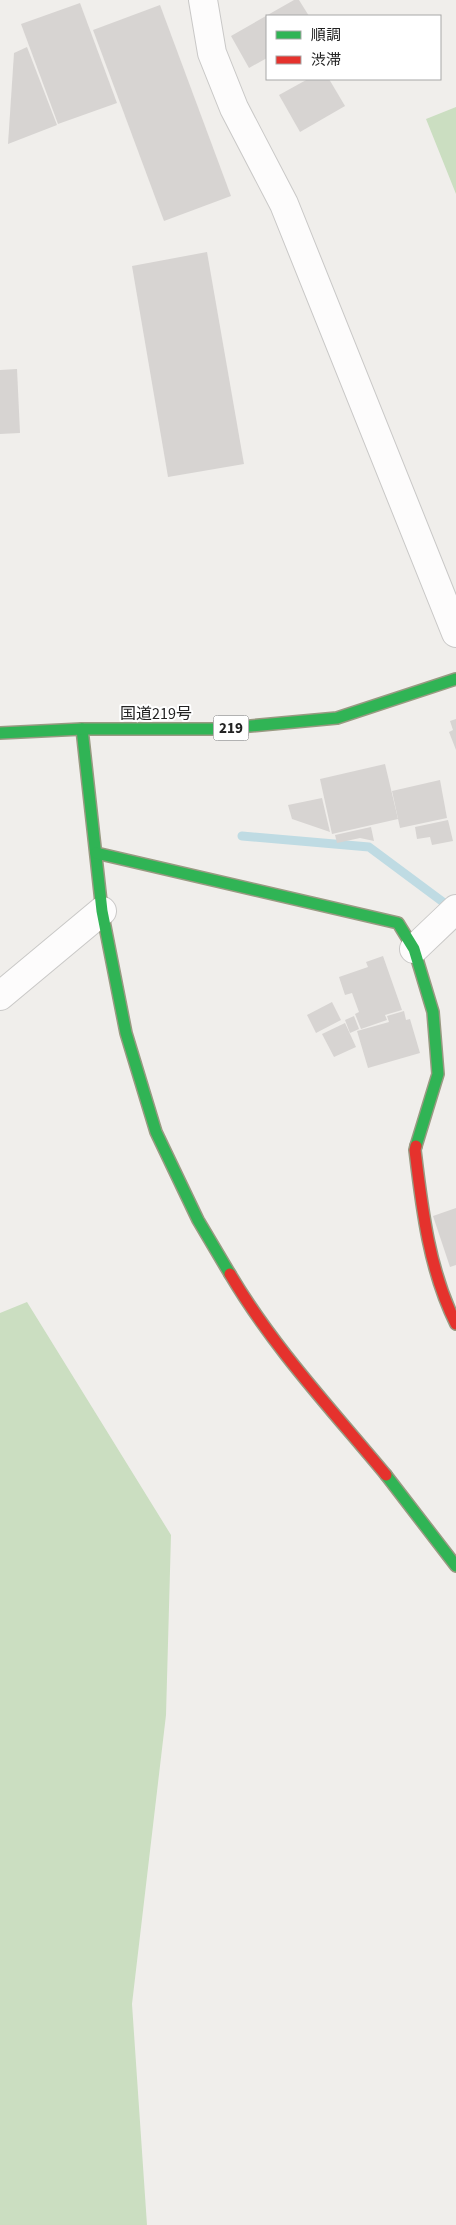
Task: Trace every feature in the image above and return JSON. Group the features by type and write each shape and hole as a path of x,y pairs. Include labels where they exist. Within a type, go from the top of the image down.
{"main road":[{"name":"国道219号","path":"0,733 82,729 217,729 337,718 456,679"},
{"path":"82,729 102,911 126,1033 156,1132 198,1220 248,1305 293,1364 387,1476 456,1566"},
{"path":"96,853 398,923 414,949 433,1012 438,1074 415,1150 423,1221 447,1306 456,1324"}],"street":[{"path":"203,0 212,53 234,108 284,204 456,633"},
{"path":"414,949 456,909"},
{"path":"0,996 102,911"}],"green space":[{"path":"456,107 456,194 426,119"},
{"path":"27,1302 171,1535 166,1715 132,2004 147,2225 0,2225 0,1313"}],"building":[{"path":"294,0 299,0 308,15 268,15"},
{"path":"80,3 117,103 58,124 21,24"},
{"path":"160,5 231,196 164,221 93,30"},
{"path":"266,16 266,59 249,68 231,36"},
{"path":"27,47 57,125 8,144 14,53"},
{"path":"306,80 330,80 345,106 300,132 279,95"},
{"path":"207,252 244,464 168,477 132,266"},
{"path":"17,369 20,433 0,434 0,370"},
{"path":"456,719 456,750 449,732 453,730 450,721"},
{"path":"385,764 398,819 332,834 320,779"},
{"path":"440,780 447,818 400,828 392,791"},
{"path":"322,798 330,832 292,819 288,805"},
{"path":"448,820 453,841 432,845 430,837 417,839 415,827"},
{"path":"371,827 374,841 360,838 337,843 335,835"},
{"path":"383,956 402,1010 385,1015 387,1020 361,1029 355,1014 359,1012 352,993 345,995 339,977 368,967 366,962"},
{"path":"332,1002 341,1020 316,1033 307,1015"},
{"path":"404,1011 406,1020 410,1019 420,1053 368,1068 357,1031 389,1022 387,1016"},
{"path":"354,1016 359,1029 350,1033 345,1020"},
{"path":"345,1023 356,1047 334,1057 322,1034"},
{"path":"456,1208 456,1265 450,1267 433,1216"}],"waterway":[{"path":"242,836 369,847 447,905"}],"traffic: fast":[{"path":"0,733 82,729 217,729 337,718 456,679"},
{"path":"82,729 102,911 126,1033 156,1132 198,1220 230,1274"},
{"path":"96,853 398,923 414,949 433,1012 438,1074 416,1146"},
{"path":"386,1475 456,1566"}],"traffic: jam":[{"path":"416,1146 415,1150 428,1239 439,1282 456,1324"},
{"path":"230,1274 284,1353 386,1475"}]}
